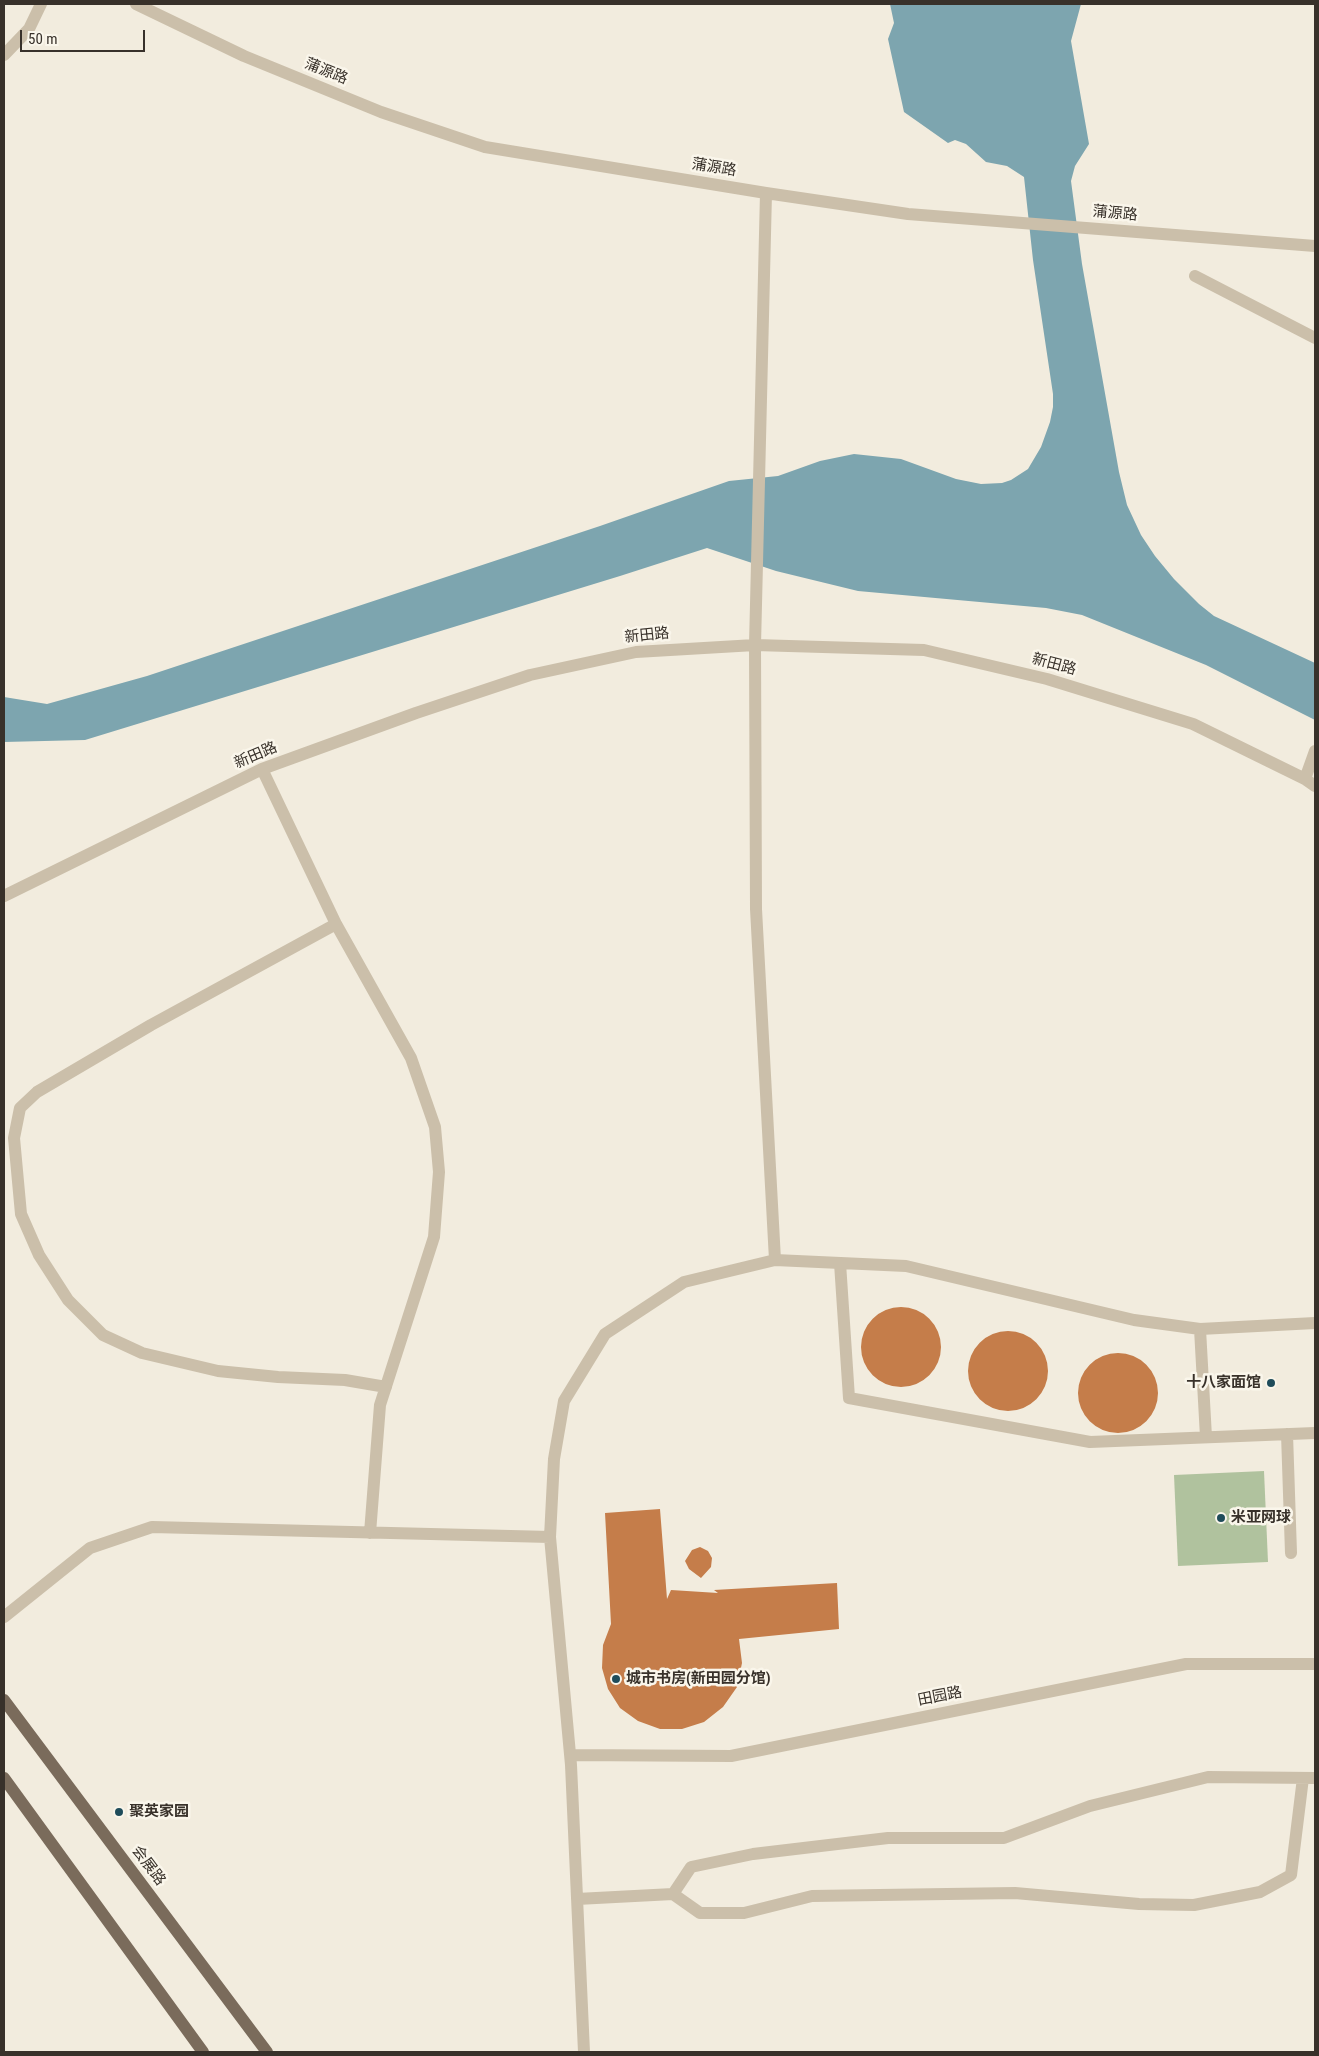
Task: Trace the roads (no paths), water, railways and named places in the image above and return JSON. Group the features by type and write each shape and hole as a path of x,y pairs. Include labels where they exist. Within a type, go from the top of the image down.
{"main road":[{"name":"会展路","path":"4,1700 267,2052"},
{"path":"4,1778 203,2052"}],"street":[{"path":"4,55 29,29 41,4"},
{"name":"蒲源路","path":"136,4 244,56 381,112 485,147 908,214 1315,246"},
{"path":"766,193 756,559 756,909 775,1260"},
{"path":"1195,276 1315,338"},
{"name":"新田路","path":"4,896 262,769 416,713 530,675 636,652 755,645 924,650 1047,679 1193,724 1310,782"},
{"path":"1310,782 1315,751"},
{"path":"262,769 336,924 411,1058 435,1127 439,1172 434,1237 380,1405 370,1533"},
{"path":"336,924 151,1025 37,1092 20,1108 14,1138 21,1214 39,1254 68,1300 103,1335 110,1339 142,1353 218,1371 278,1377 345,1380 386,1387"},
{"path":"584,2052 571,1754 550,1537 554,1460 564,1402 604,1334 684,1282 775,1260 906,1266 1134,1320 1200,1329 1315,1323"},
{"path":"840,1263 849,1398 1090,1442 1315,1433"},
{"path":"1200,1329 1206,1437"},
{"path":"1286,1434 1291,1553"},
{"path":"4,1617 90,1548 152,1527 550,1537"},
{"name":"田园路","path":"571,1754 731,1756 1186,1664 1315,1664"},
{"path":"577,1899 673,1894 700,1912 744,1912 812,1896 1015,1894 1139,1904 1194,1905 1260,1892 1291,1875 1309,1778 1208,1777 1090,1806 1004,1838 888,1838 753,1854 691,1868 673,1894"}],"water":[{"path":"890,4 1081,4 1071,41 1089,144 1075,166 1071,181 1082,264 1119,472 1127,505 1141,535 1155,556 1174,579 1199,604 1214,616 1315,663 1315,720 1206,665 1082,615 1046,608 858,591 776,571 707,548 85,740 4,742 4,697 47,704 147,676 600,526 729,481 778,476 820,461 854,454 901,459 956,479 981,484 1002,483 1011,480 1028,469 1041,447 1050,422 1053,394 1033,260 1024,177 1007,166 986,162 966,144 955,140 948,143 904,112 888,39 894,23"}],"place":[{"name":"十八家面馆","path":"1271,1383"},
{"name":"米亚网球","path":"1221,1518"},
{"name":"城市书房(新田园分馆)","path":"616,1679"},
{"name":"聚英家园","path":"119,1812"}]}
